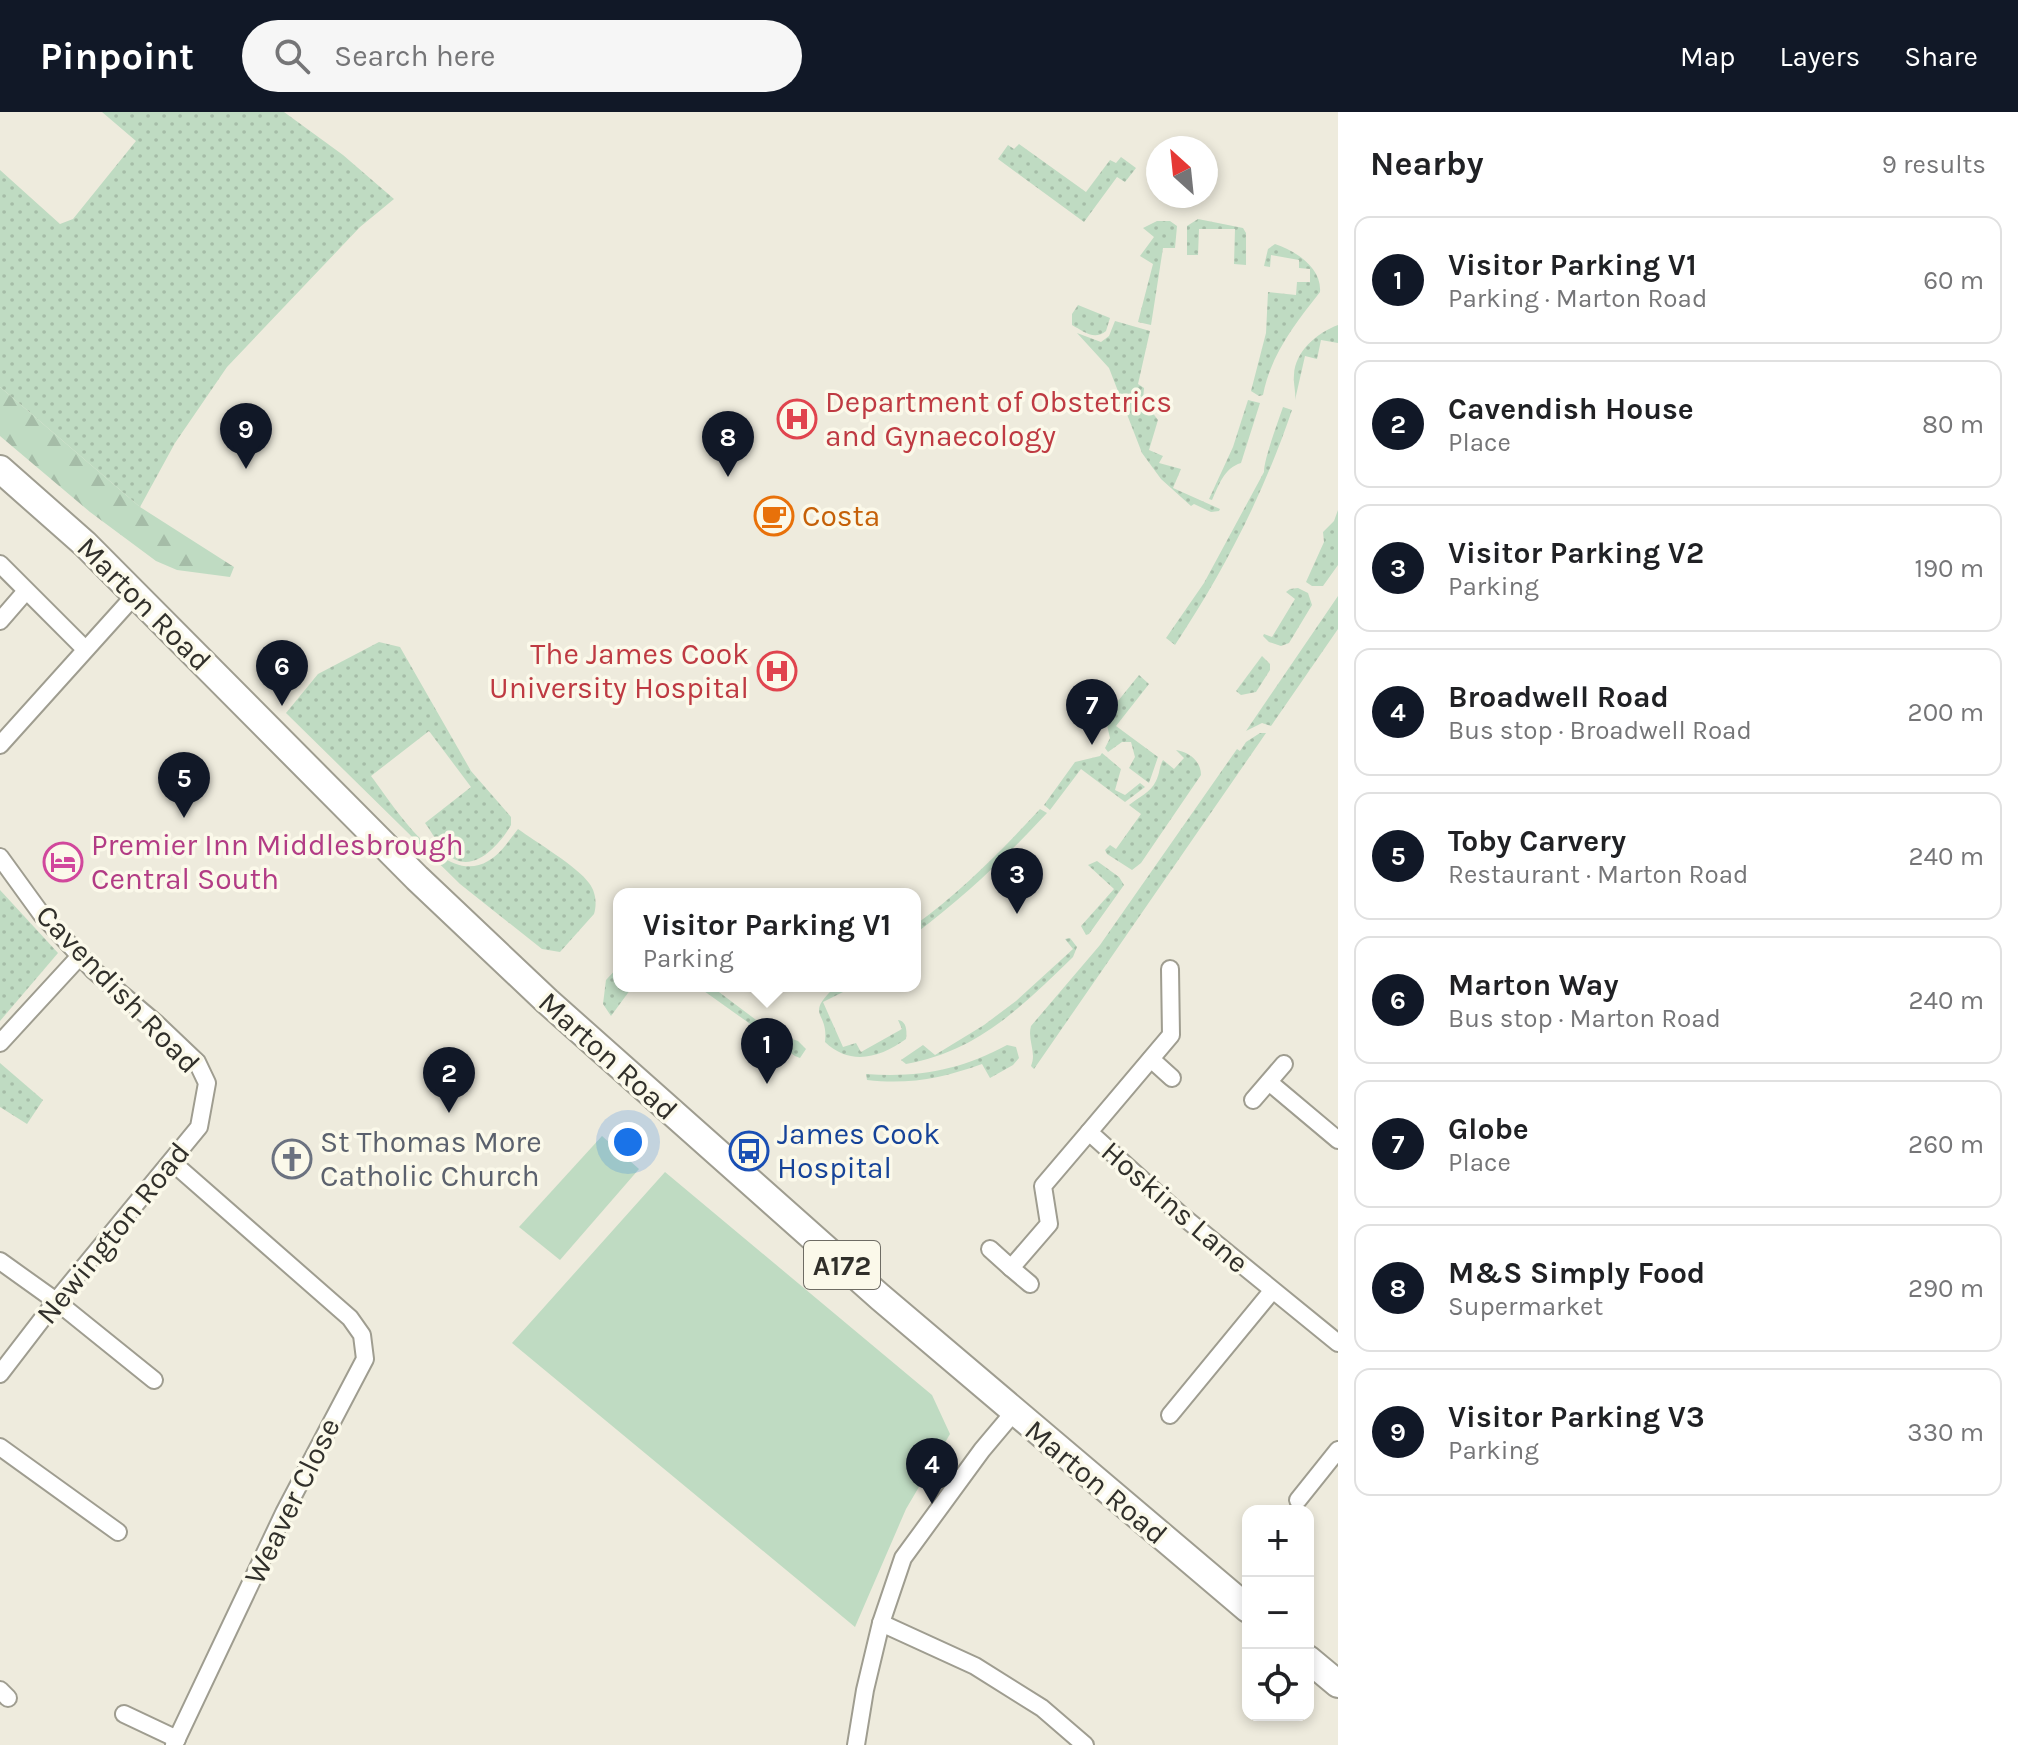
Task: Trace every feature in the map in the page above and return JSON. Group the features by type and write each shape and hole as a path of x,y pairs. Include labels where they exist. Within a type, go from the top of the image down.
{"main road":[{"name":"Marton Road","path":"0,469 46,506 495,953 734,1170 1242,1604"},
{"path":"1314,1663 1335,1675"}],"street":[{"path":"0,564 85,649"},
{"path":"0,621 26,591"},
{"path":"0,745 135,595"},
{"name":"Cavendish Road","path":"0,857 42,915 80,956 197,1062 207,1083"},
{"path":"0,1043 80,956"},
{"name":"Hoskins Lane","path":"1170,969 1171,1035 1089,1132 1272,1291 1338,1343"},
{"path":"1151,1059 1172,1078"},
{"path":"1253,1100 1284,1064"},
{"path":"1269,1082 1338,1140"},
{"name":"Newington Road","path":"0,1374 199,1127 207,1083"},
{"path":"1011,1268 1049,1224 1043,1186 1089,1132"},
{"name":"Weaver Close","path":"124,1714 175,1742 284,1513 365,1359 362,1335 350,1318 172,1162"},
{"path":"990,1249 1030,1284"},
{"path":"0,1261 56,1301 154,1380"},
{"path":"1170,1415 1272,1291"},
{"path":"856,1745 881,1623 903,1558 982,1450 1014,1412"},
{"path":"0,1447 118,1532"},
{"path":"1298,1500 1338,1450"},
{"path":"881,1623 975,1666 1042,1708 1085,1745"}],"green space":[{"path":"102,112 284,112 343,155 394,199 360,227 227,367 175,443 140,507 0,387 0,170 60,224 73,219 136,141"},
{"path":"1019,144 1086,192 1110,160 1116,163 1121,157 1136,168 1125,182 1117,177 1084,222 998,159 1008,145 1014,149"},
{"path":"1198,219 1243,228 1246,233 1246,265 1234,264 1235,229 1199,229 1198,255 1187,255 1187,226"},
{"path":"1157,221 1170,221 1177,226 1175,248 1163,248 1151,325 1138,322 1153,264 1140,256 1154,237 1143,228"},
{"path":"1275,244 1291,251 1312,268 1320,283 1320,292 1285,340 1272,366 1263,395 1259,396 1251,391 1266,333 1268,292 1296,295 1297,282 1310,282 1310,269 1299,268 1299,260 1271,255 1270,267 1264,266 1268,249"},
{"path":"1078,305 1110,318 1106,331 1093,335 1072,325 1072,314"},
{"path":"1115,321 1150,331 1138,384 1144,388 1143,400 1158,420 1149,450 1163,456 1159,463 1181,469 1173,488 1219,511 1211,512 1194,504 1191,506 1161,479 1142,453 1109,368 1077,333 1101,342 1109,336"},
{"path":"1338,325 1338,343 1321,340 1317,359 1305,356 1295,400 1294,375 1298,358 1315,338"},
{"path":"0,387 140,507 234,567 230,577 177,570 156,561 90,512 0,436"},
{"path":"1248,400 1260,403 1241,463 1226,473 1212,500 1209,499 1233,447"},
{"path":"1283,407 1292,410 1256,501 1210,589 1175,645 1166,638 1204,583 1264,472"},
{"path":"1338,510 1338,565 1323,586 1312,586 1306,582 1324,542 1323,532 1334,521"},
{"path":"1298,588 1308,593 1312,605 1289,643 1281,646 1269,642 1264,634 1272,637 1295,599 1286,592"},
{"path":"1338,596 1338,629 1271,726 1262,723 1246,731"},
{"path":"379,642 400,647 471,771 511,817 511,825 493,848 476,860 457,861 445,852 425,823 471,787 429,731 371,776 422,840 454,863 471,866 488,861 501,851 518,829 584,877 594,894 594,914 560,952 542,949 460,884 286,713 318,674"},
{"path":"1262,656 1270,664 1270,670 1256,692 1241,695 1236,691"},
{"path":"1139,675 1149,684 1116,726 1158,757 1149,783 1129,768 1135,757 1131,742 1122,742 1108,752 1105,748 1110,738 1105,717"},
{"path":"1260,733 1266,733 1034,1069 1031,1066 1031,1026 1100,945 1237,749 1240,751 1246,742"},
{"path":"1176,750 1193,758 1199,765 1201,775 1141,863 1132,870 1105,850 1110,845 1116,849 1141,814 1129,805 1154,785 1163,760 1174,769 1184,758"},
{"path":"1102,753 1121,769 1115,790 1125,795 1140,783 1145,787 1125,802 1081,769 1050,810 1044,805 1075,762"},
{"path":"1040,809 1047,813 967,891 921,929 921,920 949,899"},
{"path":"1097,861 1119,877 1124,885 1086,935 1081,926 1114,889 1088,865"},
{"path":"0,890 58,953 0,1021"},
{"path":"1070,938 1077,947 1073,957 998,1024 956,1049 932,1058 906,1064 901,1060 923,1045 935,1055 984,1025 1016,1001 1073,949 1065,939"},
{"path":"613,972 613,992 629,992 611,1016 603,1004 606,980"},
{"path":"705,992 719,992 772,1032 798,1041 806,1049 800,1058"},
{"path":"830,992 843,992 823,1002 843,1047 856,1043 861,1052 902,1029 898,1020 905,1025 906,1039 886,1051 865,1057 835,1050 825,1042 819,1009 826,996"},
{"path":"1007,1045 1016,1047 1019,1058 990,1078 982,1064 926,1079 897,1082 867,1080 866,1074 904,1075 956,1066"},
{"path":"0,1063 43,1100 27,1124 0,1107"},
{"path":"602,1136 639,1169 560,1260 519,1227"},
{"path":"665,1172 932,1395 950,1434 906,1509 855,1627 512,1343"}],"place":[{"name":"Department of Obstetrics and Gynaecology","path":"797,419"},
{"name":"Visitor Parking V3","path":"246,469"},
{"name":"M&S Simply Food","path":"728,477"},
{"name":"Costa","path":"774,516"},
{"name":"The James Cook University Hospital","path":"777,671"},
{"name":"Marton Way","path":"282,706"},
{"name":"Globe","path":"1092,745"},
{"name":"Toby Carvery","path":"184,818"},
{"name":"Premier Inn Middlesbrough Central South","path":"63,862"},
{"name":"Visitor Parking V2","path":"1017,914"},
{"name":"Visitor Parking V1","path":"767,1084"},
{"name":"Cavendish House","path":"449,1113"},
{"name":"James Cook Hospital","path":"749,1151"},
{"name":"St Thomas More Catholic Church","path":"292,1159"},
{"name":"Broadwell Road","path":"932,1504"}]}
